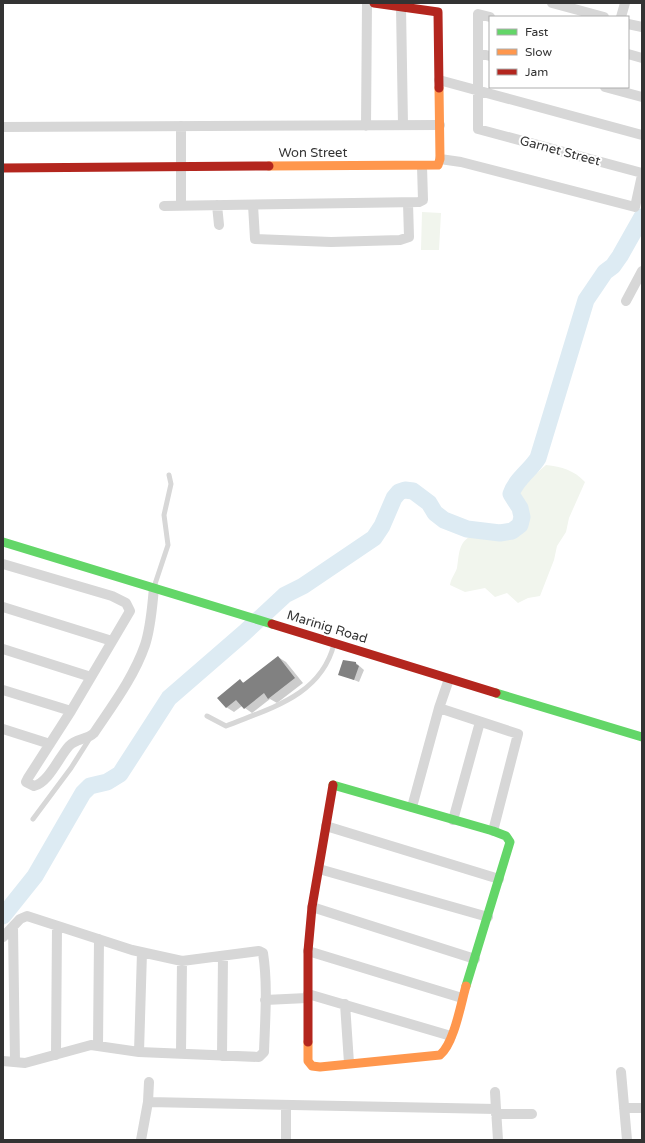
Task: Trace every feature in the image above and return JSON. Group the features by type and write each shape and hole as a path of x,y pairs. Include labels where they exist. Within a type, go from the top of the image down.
{"street":[{"path":"366,126 367,3"},
{"path":"374,3 438,12 440,159 461,162 635,207 642,174"},
{"path":"552,3 585,7 602,16"},
{"path":"621,16 625,3"},
{"path":"401,7 403,125"},
{"path":"477,90 478,14 489,17"},
{"path":"629,24 642,27"},
{"path":"478,53 489,56"},
{"path":"629,54 642,58"},
{"path":"439,80 642,135"},
{"path":"608,88 642,97"},
{"name":"Garnet Street","path":"477,90 478,129 642,174"},
{"path":"181,126 181,205"},
{"path":"3,127 440,126"},
{"name":"Won Street","path":"3,168 422,166 438,165 440,159"},
{"path":"164,206 217,204 408,203 424,200 422,166"},
{"path":"253,205 254,239 331,242 400,240 409,237 408,203"},
{"path":"217,204 219,225"},
{"path":"626,301 637,290 642,271"},
{"name":"Marinig Road","path":"3,542 642,737"},
{"path":"3,564 112,596 126,603 130,611 71,711 28,778 26,782 29,785 38,785 52,771 70,744 76,740 90,737 126,683 145,646 151,618 154,588"},
{"path":"3,607 112,641"},
{"path":"3,648 91,677"},
{"path":"412,808 439,708 449,679"},
{"path":"3,690 71,711"},
{"path":"439,708 518,734 493,831"},
{"path":"453,820 480,722"},
{"path":"3,729 50,744"},
{"path":"333,785 412,808 493,831 506,836 510,842 451,1036 445,1051 440,1055 320,1067 312,1066 308,1061 308,951 312,907 333,785"},
{"path":"326,826 499,879"},
{"path":"319,869 488,917"},
{"path":"312,907 475,959"},
{"path":"3,937 20,919 27,916 142,952 182,962 259,952 263,953 265,1000 264,1052 263,1056 259,1058 139,1052 98,1046 80,1046 25,1063 3,1061"},
{"path":"13,926 15,1062"},
{"path":"56,1054 57,926"},
{"path":"98,1046 99,939"},
{"path":"308,951 462,998"},
{"path":"139,1052 142,952"},
{"path":"222,1056 223,956"},
{"path":"181,1053 182,962"},
{"path":"265,1000 307,996 345,1004 451,1036"},
{"path":"345,1004 349,1063"},
{"path":"621,1072 627,1140"},
{"path":"141,1140 148,1102 149,1082"},
{"path":"495,1092 498,1140"},
{"path":"148,1102 286,1105 532,1114"},
{"path":"286,1105 286,1140"},
{"path":"624,1108 642,1108"}],"lane":[{"path":"154,588 168,545 164,515 171,484 170,475"},
{"path":"207,716 226,726 298,695 314,682 327,663 334,643"},
{"path":"32,819 71,768 90,737"}],"shaded area":[{"path":"422,212 441,213 439,250 421,250"},
{"path":"546,465 567,470 577,475 585,482 569,518 566,532 557,546 554,560 540,596 528,598 518,603 507,593 495,597 485,588 465,592 450,585 457,568 461,547 465,540 476,535 495,540 505,540 515,536 523,529 530,515 518,494 518,489"}],"building":[{"path":"278,656 295,678 268,699 264,693 244,709 236,700 226,708 217,698 240,679 243,683"},
{"path":"343,660 356,662 359,666 354,680 338,675"}],"waterway":[{"path":"3,916 35,876 83,793 90,786 107,782 120,774 169,698 285,595 303,586 374,538 382,526 394,498 399,492 405,490 413,491 429,503 435,513 444,520 467,529 500,533 512,531 520,525 522,517 520,508 511,494 516,484 538,458 586,300 605,272 613,266 620,256 642,217"}],"traffic: fast":[{"path":"3,542 272,624"},
{"path":"496,693 642,737"},
{"path":"333,785 493,831 506,836 510,842 466,986"}],"traffic: slow":[{"path":"269,166 438,165 440,159 439,88"},
{"path":"308,1042 308,1061 312,1066 320,1067 440,1055 445,1050 453,1033 466,986"}],"traffic: jam":[{"path":"374,3 438,12 439,88"},
{"path":"3,168 269,166"},
{"path":"272,624 496,693"},
{"path":"308,1042 308,951 312,907 333,785"}]}
